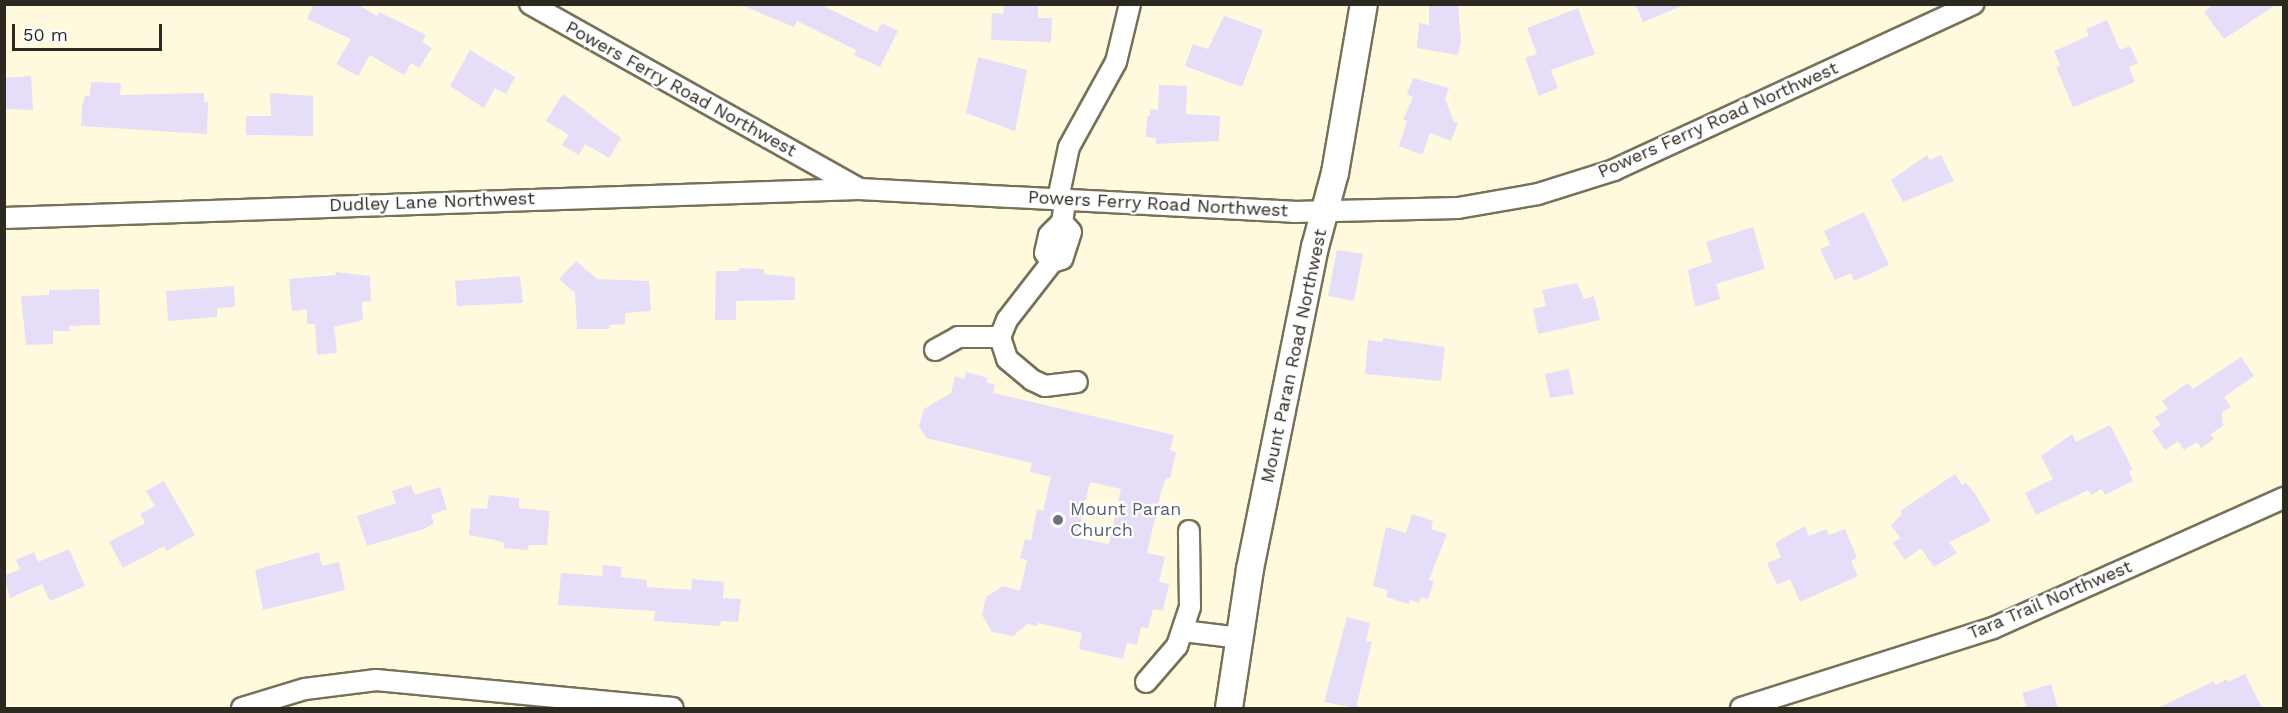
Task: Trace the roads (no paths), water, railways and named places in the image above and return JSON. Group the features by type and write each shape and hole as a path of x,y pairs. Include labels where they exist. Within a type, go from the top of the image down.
{"main road":[{"name":"Mount Paran Road Northwest","path":"1229,708 1279,420 1324,212 1335,173 1364,4"}],"street":[{"name":"Powers Ferry Road Northwest","path":"530,4 859,189 1324,212 1458,208 1538,194 1603,174 1974,4"},
{"path":"1077,382 1045,386 1032,381 1007,358 1000,337 1007,320 1052,262 1062,259 1071,232 1062,222 1062,199 1069,147 1116,62 1130,4"},
{"name":"Dudley Lane Northwest","path":"4,218 859,189"},
{"path":"935,350 958,337 1000,337"},
{"name":"Tara Trail Northwest","path":"1741,708 1993,628 2283,498"},
{"path":"1146,682 1177,646 1190,607 1189,531"},
{"path":"1183,631 1240,638"},
{"path":"242,708 305,689 376,680 673,708"}],"place":[{"name":"Mount Paran Church","path":"1058,520"}]}
